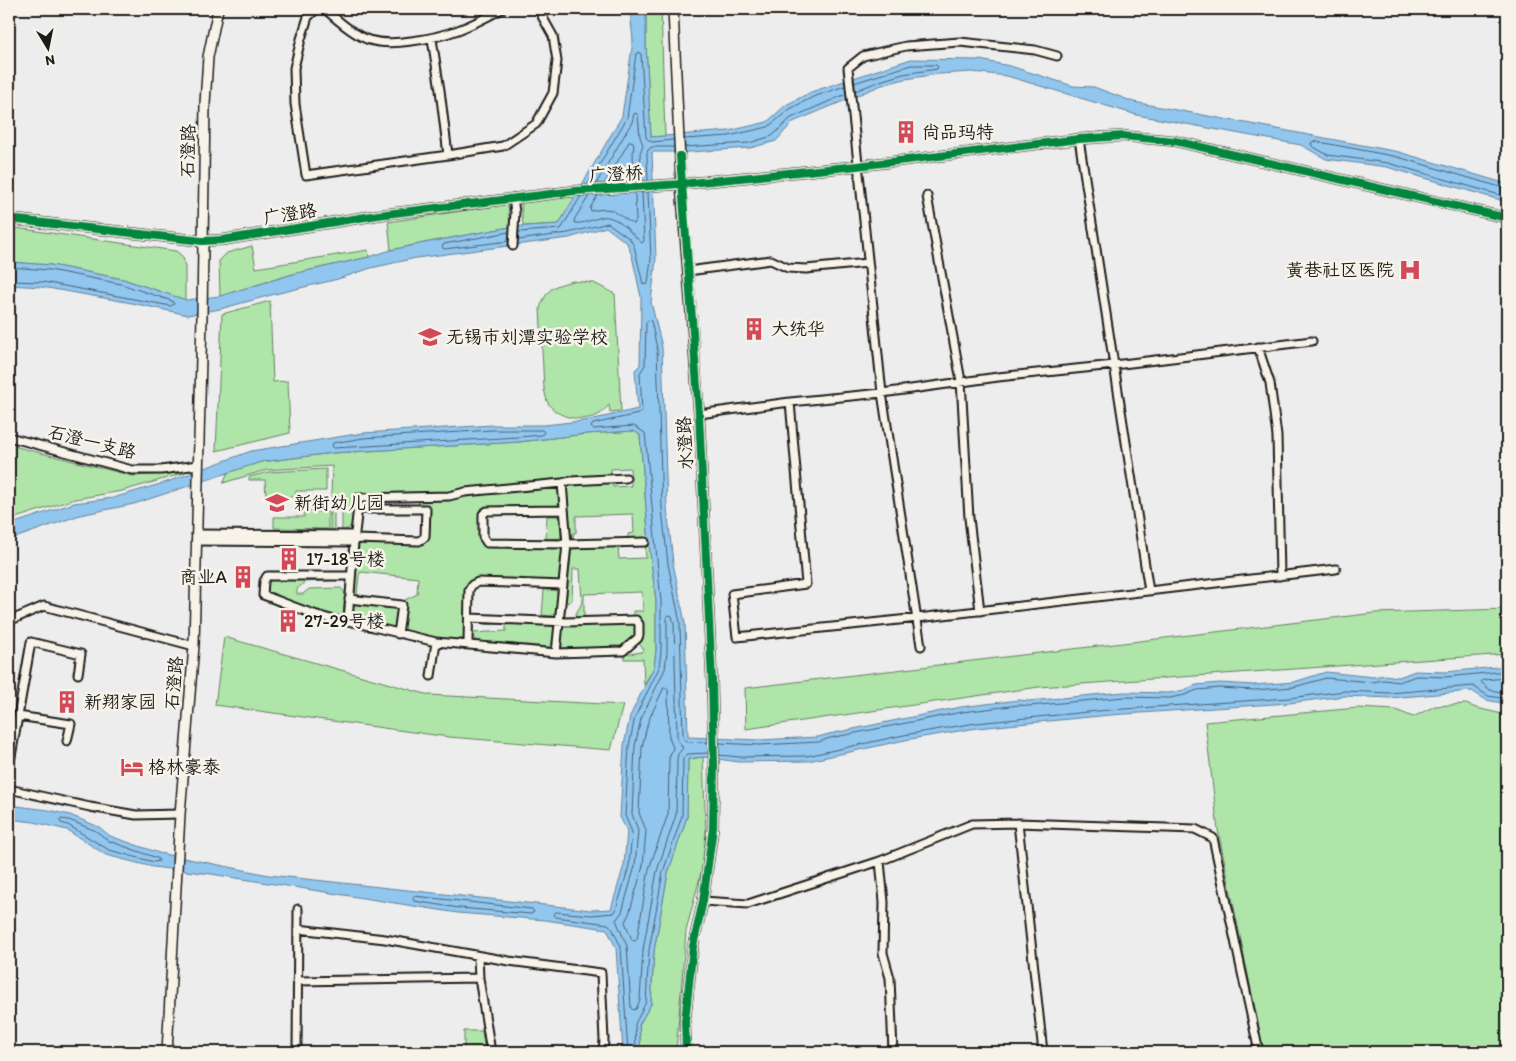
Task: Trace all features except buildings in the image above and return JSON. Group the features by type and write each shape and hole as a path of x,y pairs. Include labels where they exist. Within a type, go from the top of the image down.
{"street":[{"name":"石澄路","path":"167,1052 180,814 194,646 199,489 204,104 208,57 218,9"},
{"path":"316,9 308,18 294,68 295,104 306,175 503,146 536,124 553,94 557,61 553,36 538,9"},
{"path":"325,9 342,24 369,40 394,43 444,36 502,9"},
{"name":"水澄路","path":"673,9 681,184 699,414 712,681 714,765 713,828 703,901 692,946 685,1021 686,1052"},
{"path":"432,39 448,155"},
{"path":"922,646 882,393 848,68 863,56 906,46 960,42 1035,50 1057,56"},
{"name":"广澄桥","path":"575,191 658,187 858,166 1079,139 1123,136 1175,141 1507,218"},
{"path":"1079,139 1149,591"},
{"name":"广澄路","path":"9,219 202,241 222,240 378,215 575,191"},
{"path":"927,196 961,381 969,518 980,611"},
{"path":"513,198 515,212 513,246"},
{"path":"688,271 771,260 788,268 797,269 868,263"},
{"path":"699,414 790,402 882,393 961,381 1312,341"},
{"path":"1258,347 1270,383 1276,436 1280,576"},
{"path":"790,402 806,584 732,594 737,637 980,611 1336,569"},
{"name":"石澄一支路","path":"9,437 132,470 161,470 198,465"},
{"path":"348,621 359,498 449,496 465,492 572,481 626,478"},
{"path":"556,652 567,544 562,483"},
{"path":"413,509 414,497"},
{"path":"196,538 419,541 425,537 426,509 358,509"},
{"path":"564,510 487,511 483,514 483,537 487,543 567,544 645,542"},
{"path":"351,576 267,576 264,581 263,594 311,613 342,622 348,621 436,642 556,652 622,651 638,638 640,629 636,620 566,622 560,620 469,618"},
{"path":"468,643 469,590 472,585 478,582 563,585"},
{"path":"349,599 402,605 398,634"},
{"path":"9,621 44,606 194,646"},
{"path":"9,768 32,642 81,654 78,674"},
{"path":"431,676 436,642"},
{"path":"18,716 71,724 66,741"},
{"path":"9,789 136,815 180,814"},
{"path":"703,901 748,904 880,861 972,824 1018,823 1195,829 1212,838 1259,1052"},
{"path":"1018,823 1043,1052"},
{"path":"880,861 884,902 883,953 890,978 893,1052"},
{"path":"297,1052 298,909"},
{"path":"298,930 385,939 509,962 601,973 603,1052"},
{"path":"478,956 479,978 492,1052"},
{"path":"297,981 479,978"}],"green space":[{"path":"646,9 661,9 665,136 651,137"},
{"path":"576,196 559,224 523,226 521,202"},
{"path":"508,204 510,227 391,250 388,222"},
{"path":"9,227 176,251 183,257 185,267 185,300 123,279 51,265 9,262"},
{"path":"252,246 256,268 368,250 369,257 293,274 220,296 219,261 227,253"},
{"path":"573,281 594,283 615,294 621,411 610,412 609,405 594,417 571,418 557,412 547,401 544,389 540,308 552,288"},
{"path":"270,301 273,382 288,381 290,433 216,451 222,314"},
{"path":"634,431 640,435 656,601 656,651 654,667 644,685 643,659 624,659 624,655 644,650 637,641 642,624 640,618 633,618 633,611 643,611 642,592 584,594 584,619 576,619 575,617 582,602 580,569 573,569 572,600 568,603 566,601 571,552 574,548 618,547 619,559 646,558 645,539 628,540 628,534 634,533 633,514 576,516 576,533 573,533 574,541 571,541 568,487 572,483 612,481 613,487 631,486 630,468 611,469 611,476 478,487 447,492 355,495 353,521 351,526 342,531 342,505 334,506 334,531 330,531 332,466 266,470 223,483 228,472 261,462 333,453 519,442 586,434"},
{"path":"9,445 133,476 185,473 122,491 75,499 9,520"},
{"path":"326,469 326,491 296,491 296,497 266,497 265,480 249,480 249,477 269,472"},
{"path":"557,488 560,492 560,505 557,509 486,509 482,541 561,547 563,558 560,578 555,583 469,585 464,639 444,639 402,630 405,600 417,594 418,578 361,572 357,595 353,595 359,545 362,543 420,542 428,529 429,506 420,506 418,503 420,501 450,500 475,493"},
{"path":"304,511 328,512 328,529 274,528 274,517 304,517"},
{"path":"547,516 558,516 561,519 561,538 546,539"},
{"path":"271,578 342,580 305,582 297,589 297,594 303,594 309,589 341,588 345,593 343,616 339,619 269,595 266,591 267,581"},
{"path":"544,590 555,590 558,593 556,610 551,616 542,615"},
{"path":"353,603 398,607 398,618 394,628 353,618"},
{"path":"1507,609 1507,654 1039,687 746,729 745,688 1375,613"},
{"path":"473,620 551,622 554,628 554,638 550,647 477,641 473,637 473,633 506,631 506,623 485,624"},
{"path":"633,622 636,624 637,635 622,649 564,650 560,645 562,630 567,624"},
{"path":"224,637 429,695 623,705 611,750 449,737 215,705"},
{"path":"1466,704 1507,715 1507,1052 1264,1052 1218,830 1205,722 1357,708 1396,710 1413,717 1435,706"},
{"path":"703,757 706,833 702,869 686,931 676,1052 641,1052 639,1025 651,1004 654,951 668,873 687,817 688,759"},
{"path":"464,1031 482,1031 485,1052 464,1052"}],"water":[{"path":"630,9 646,9 651,137 729,131 767,122 786,105 811,92 911,59 980,60 1010,66 1073,86 1094,87 1134,102 1399,152 1507,184 1507,202 1387,167 1326,159 1301,145 1137,115 1007,76 972,72 939,74 905,79 882,85 793,122 776,141 750,148 690,152 652,152 656,259 651,302 662,347 667,508 673,563 685,623 688,737 759,740 818,737 961,707 1019,700 1029,701 1124,692 1169,693 1196,685 1220,683 1254,685 1294,682 1326,672 1373,677 1384,675 1399,677 1415,671 1446,672 1507,666 1507,704 1486,700 1472,691 1390,698 1345,696 1289,703 1110,715 977,728 905,740 808,761 739,762 703,757 688,759 687,817 668,873 654,951 651,1004 639,1025 641,1052 623,1052 616,948 607,929 545,920 458,913 211,874 153,867 106,855 67,830 34,822 9,819 9,805 48,810 70,815 99,827 110,836 159,853 269,875 591,910 611,909 624,865 627,831 620,817 624,745 630,716 654,667 656,651 656,601 640,435 634,431 586,434 519,442 333,453 261,462 134,504 80,515 9,540 9,525 74,503 113,498 167,482 251,451 363,433 493,425 544,425 590,420 638,409 635,370 640,365 641,297 632,256 627,243 606,227 569,238 416,258 371,268 338,279 220,309 188,315 42,287 9,285 9,262 51,265 123,279 186,300 220,296 293,274 424,243 510,227 559,224 622,116 633,41"}],"cycle path":[{"path":"9,219 202,241 222,240 378,215 575,191 681,184 857,166 1079,139 1123,136 1175,141 1507,218"},
{"path":"680,156 699,414 712,681 714,765 713,828 703,901 693,946 685,1021 686,1052"}],"place":[{"name":"尚品玛特","path":"906,132"},
{"name":"黄巷社区医院","path":"1410,270"},
{"name":"大统华","path":"754,329"},
{"name":"无锡市刘潭实验学校","path":"430,337"},
{"name":"新街幼儿园","path":"277,503"},
{"name":"17-18号楼","path":"289,559"},
{"name":"商业A","path":"243,577"},
{"name":"27-29号楼","path":"288,621"},
{"name":"新翔家园","path":"67,702"},
{"name":"格林豪泰","path":"132,767"}]}
